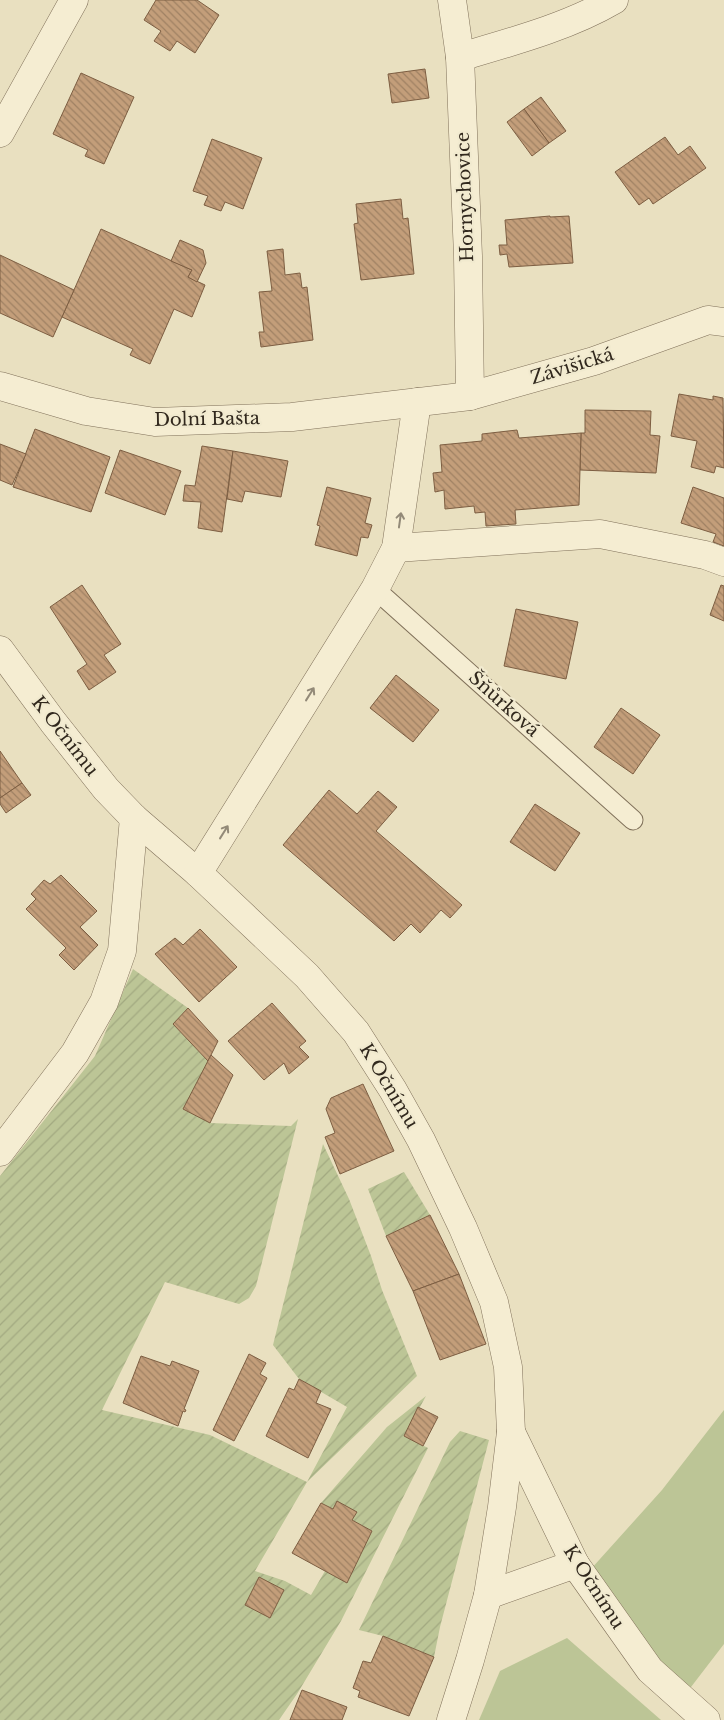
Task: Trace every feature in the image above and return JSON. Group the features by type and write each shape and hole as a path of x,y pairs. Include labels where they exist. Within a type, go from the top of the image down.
{"street":[{"path":"0,133 74,0"},
{"name":"Hornychovice","path":"452,0 460,57 468,256 470,396"},
{"path":"460,57 530,36 601,8 614,0"},
{"name":"Závišická","path":"417,402 470,396 594,361 719,318"},
{"name":"Dolní Bašta","path":"0,386 86,411 155,422 292,417 417,402"},
{"path":"198,873 375,589 396,548 417,402"},
{"path":"396,548 600,534 705,555 724,562"},
{"name":"K Očnímu","path":"0,650 52,722 106,789 134,818 198,873 307,976 356,1032 393,1090 416,1132 462,1228 494,1302 508,1367 511,1432 502,1507 488,1595 470,1660 450,1720"},
{"path":"0,1152 75,1053 104,1002 122,951 134,818"},
{"name":"K Očnímu","path":"511,1432 575,1564 650,1670 706,1720"},
{"path":"488,1595 575,1564"}],"lane":[{"name":"Šňůrková","path":"375,589 633,820"}],"green space":[{"path":"133,969 188,1008 173,1024 208,1061 210,1123 291,1126 298,1119 256,1286 249,1298 239,1304 165,1282 102,1410 210,1435 307,1482 255,1571 285,1581 311,1595 325,1571 347,1582 372,1531 352,1520 357,1512 333,1509 321,1503 387,1427 426,1396 404,1436 428,1448 341,1621 279,1720 0,1720 0,1176 95,1056"},
{"path":"323,1144 349,1199 382,1290 417,1376 307,1482 347,1407 299,1379 273,1345"},
{"path":"404,1172 430,1215 386,1236 368,1189"},
{"path":"724,1410 724,1644 691,1687 682,1687 629,1622 591,1569 662,1490"},
{"path":"460,1431 489,1440 440,1627 434,1657 383,1636 359,1630 450,1442"},
{"path":"567,1638 661,1720 479,1720 500,1671"}],"building":[{"path":"156,0 197,0 219,15 195,53 177,41 170,51 154,41 161,31 144,20"},
{"path":"425,69 429,98 392,103 388,74"},
{"path":"81,73 134,97 104,164 85,156 88,150 53,134"},
{"path":"541,97 566,131 549,143 524,109"},
{"path":"524,109 549,143 532,156 507,122"},
{"path":"665,137 678,155 690,146 706,168 653,204 649,198 639,205 615,172"},
{"path":"212,139 262,158 243,209 225,202 221,211 204,205 208,196 193,191"},
{"path":"401,199 403,219 408,218 414,274 361,280 354,224 358,223 356,204"},
{"path":"569,216 573,263 509,267 507,254 500,255 499,245 507,245 505,220"},
{"path":"101,229 192,270 188,277 205,285 192,317 174,309 150,364 130,355 133,349 62,317"},
{"path":"180,240 203,250 206,263 197,282 188,277 192,270 171,261"},
{"path":"283,249 285,275 300,273 302,288 307,287 313,340 261,347 259,332 264,332 259,292 272,291 267,251"},
{"path":"0,255 74,290 53,337 0,313"},
{"path":"679,394 713,400 713,396 723,398 724,468 716,466 714,473 691,467 697,441 671,436"},
{"path":"585,410 651,411 650,435 660,436 656,473 580,470 581,433 585,433"},
{"path":"35,429 110,457 91,512 13,487"},
{"path":"517,430 519,438 581,433 579,505 515,510 516,524 486,526 485,512 475,513 474,506 445,509 444,490 435,492 433,473 442,472 440,445 482,441 482,434"},
{"path":"0,444 26,454 12,485 0,480"},
{"path":"202,446 233,451 222,532 198,528 201,502 183,501 185,485 195,486"},
{"path":"120,450 181,471 165,515 105,493"},
{"path":"233,451 288,461 281,497 245,491 242,502 227,499"},
{"path":"327,487 371,498 365,523 372,525 368,538 361,537 357,556 315,545 320,526 317,525"},
{"path":"693,487 724,498 724,546 713,542 716,534 681,523"},
{"path":"82,585 121,644 104,655 116,672 89,690 77,671 87,664 50,607"},
{"path":"721,585 724,586 724,621 710,615"},
{"path":"516,609 578,622 566,679 504,666"},
{"path":"396,675 439,710 413,742 370,708"},
{"path":"621,708 660,735 633,774 594,747"},
{"path":"0,751 22,783 0,798"},
{"path":"22,783 31,795 6,813 0,804 0,798"},
{"path":"329,790 357,814 378,791 397,807 376,831 462,905 450,918 441,910 420,933 411,924 394,941 283,845"},
{"path":"535,804 580,833 555,871 510,842"},
{"path":"61,875 97,911 80,927 98,945 74,970 59,955 66,948 26,909 36,899 31,894 44,880 50,884"},
{"path":"200,929 237,967 199,1002 155,954 175,938 183,945"},
{"path":"272,1003 306,1041 299,1047 309,1057 289,1074 284,1063 264,1080 228,1041"},
{"path":"188,1008 218,1041 208,1061 173,1024"},
{"path":"211,1055 233,1075 210,1123 183,1109"},
{"path":"363,1084 394,1151 340,1174 325,1137 335,1133 326,1109 331,1098"},
{"path":"430,1215 459,1274 413,1291 386,1236"},
{"path":"459,1274 486,1344 440,1360 413,1291"},
{"path":"249,1354 266,1363 260,1374 267,1378 234,1441 213,1430"},
{"path":"141,1356 170,1366 172,1361 199,1371 184,1409 186,1410 185,1412 183,1411 178,1426 123,1403"},
{"path":"299,1379 321,1391 316,1403 331,1409 308,1458 266,1436 289,1388 294,1390"},
{"path":"418,1407 438,1417 423,1446 404,1436"},
{"path":"337,1501 357,1512 352,1520 372,1531 347,1583 292,1553 321,1503 333,1509"},
{"path":"259,1577 284,1590 270,1618 245,1605"},
{"path":"383,1636 434,1657 409,1716 358,1697 360,1691 353,1688 363,1661 371,1663"},
{"path":"302,1690 347,1707 342,1720 290,1720"}]}
